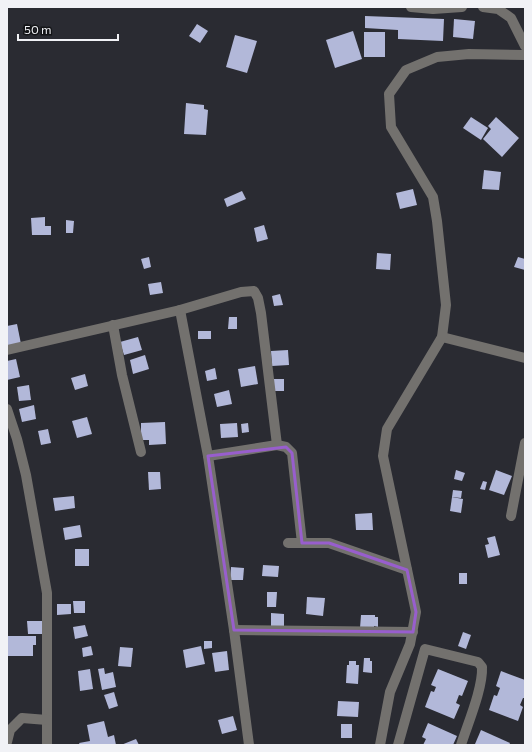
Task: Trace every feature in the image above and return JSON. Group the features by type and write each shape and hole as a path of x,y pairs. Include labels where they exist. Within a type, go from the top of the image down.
{"street":[{"path":"411,7 433,9 462,7"},
{"path":"483,7 498,9 511,18 525,46"},
{"path":"380,745 390,692 410,644 416,612 383,456 387,429 442,337 446,305 433,197 392,127 389,94 406,70 437,57 469,54 525,55"},
{"path":"7,350 180,310 242,292 254,292 258,298 261,313 277,445"},
{"path":"180,310 208,456 234,630 249,745"},
{"path":"113,325 122,375 141,452"},
{"path":"442,337 525,358"},
{"path":"7,409 17,439 26,475 47,593 47,745"},
{"path":"511,516 521,483 525,443"},
{"path":"208,456 277,445 286,447 292,454 302,543"},
{"path":"288,543 329,543 407,570"},
{"path":"234,630 413,632"},
{"path":"410,644 478,662 482,667 483,674 480,686 461,745"},
{"path":"398,745 425,649"},
{"path":"7,742 10,730 22,718 48,720"}],"highlighted area":[{"path":"286,447 292,453 302,543 329,543 407,570 416,612 413,632 234,630 208,456"}],"building":[{"path":"365,16 444,19 443,41 398,39 398,30 365,28"},
{"path":"454,19 475,21 473,39 453,37"},
{"path":"197,24 208,31 200,43 189,36"},
{"path":"353,31 362,59 335,68 326,40"},
{"path":"364,32 385,32 385,57 364,57"},
{"path":"235,35 257,41 247,73 226,67"},
{"path":"186,103 204,105 204,109 208,110 206,135 184,134"},
{"path":"471,117 488,128 481,140 463,128"},
{"path":"496,117 519,138 502,157 483,139 491,129 488,126"},
{"path":"484,170 501,172 499,190 482,189"},
{"path":"413,189 417,205 400,209 396,193"},
{"path":"242,191 246,199 227,207 224,199"},
{"path":"45,217 45,226 51,226 51,235 32,235 31,218"},
{"path":"66,220 74,221 73,233 66,233"},
{"path":"264,225 268,239 257,242 254,228"},
{"path":"377,253 391,254 390,270 376,269"},
{"path":"149,257 151,267 144,269 141,259"},
{"path":"518,257 525,259 525,270 514,267"},
{"path":"161,282 163,293 150,295 148,284"},
{"path":"280,294 283,305 274,306 272,296"},
{"path":"229,317 237,317 237,329 228,329"},
{"path":"17,324 21,344 7,346 7,326"},
{"path":"198,331 211,331 211,339 198,339"},
{"path":"138,337 142,350 124,355 120,342"},
{"path":"288,350 289,365 272,366 271,351"},
{"path":"145,355 149,369 133,374 130,360"},
{"path":"16,359 20,377 7,380 7,361"},
{"path":"255,366 258,384 241,387 238,369"},
{"path":"215,368 217,379 207,381 205,371"},
{"path":"85,374 88,386 75,390 71,378"},
{"path":"273,379 284,379 284,391 273,391"},
{"path":"29,385 31,400 19,401 17,387"},
{"path":"229,390 232,404 217,407 214,394"},
{"path":"34,405 36,419 22,422 19,409"},
{"path":"87,417 92,434 77,438 72,421"},
{"path":"165,422 166,444 149,445 149,440 141,440 141,423"},
{"path":"237,423 238,437 221,438 220,424"},
{"path":"248,423 249,432 242,433 241,424"},
{"path":"48,429 51,443 41,445 38,431"},
{"path":"456,470 465,473 462,481 454,479"},
{"path":"496,470 512,476 504,495 489,490"},
{"path":"148,472 160,472 161,489 149,490"},
{"path":"483,481 487,482 485,490 480,489"},
{"path":"453,490 462,491 461,498 452,497"},
{"path":"74,496 75,508 55,511 53,498"},
{"path":"452,497 463,499 461,513 450,511"},
{"path":"372,513 373,530 356,530 355,514"},
{"path":"80,525 82,537 65,540 63,528"},
{"path":"495,536 500,555 488,558 485,545 489,544 487,538"},
{"path":"75,549 89,549 89,566 75,566"},
{"path":"263,565 279,566 278,577 262,576"},
{"path":"231,567 244,568 243,580 230,580"},
{"path":"459,573 467,573 467,584 459,584"},
{"path":"267,592 277,592 276,607 267,607"},
{"path":"307,597 325,598 323,616 306,614"},
{"path":"73,601 85,601 85,613 74,613"},
{"path":"57,604 71,604 71,614 57,615"},
{"path":"271,613 284,614 284,629 271,628"},
{"path":"361,615 375,615 375,617 378,617 378,627 374,626 374,628 360,628"},
{"path":"27,621 42,621 42,634 28,634"},
{"path":"85,625 88,636 75,639 73,627"},
{"path":"463,632 471,635 466,649 458,646"},
{"path":"8,636 36,636 36,645 33,645 33,656 8,656"},
{"path":"204,641 212,641 212,648 204,649"},
{"path":"91,646 93,655 83,657 82,648"},
{"path":"201,646 205,664 186,668 183,650"},
{"path":"120,647 133,648 131,667 118,666"},
{"path":"227,651 229,670 215,672 212,653"},
{"path":"364,658 370,658 370,661 372,661 372,673 363,672"},
{"path":"349,661 356,661 356,665 359,665 358,684 346,683 347,665 349,665"},
{"path":"104,668 105,674 113,672 116,687 102,690 98,669"},
{"path":"90,669 93,689 80,691 78,671"},
{"path":"438,669 468,681 462,696 459,695 456,703 460,705 454,719 425,707 431,691 434,692 436,687 431,685"},
{"path":"501,671 525,680 525,698 523,698 520,705 523,707 518,721 489,710 494,695 497,696 500,688 496,686"},
{"path":"114,692 118,706 109,709 104,695"},
{"path":"338,701 359,702 358,717 337,716"},
{"path":"233,716 237,730 222,734 218,720"},
{"path":"104,721 108,737 114,735 116,745 80,745 79,743 90,741 87,725"},
{"path":"428,723 457,736 453,745 423,745 426,739 422,737"},
{"path":"341,724 352,724 352,738 341,738"},
{"path":"481,730 510,743 509,745 475,744"},
{"path":"136,739 139,745 121,745"}]}
